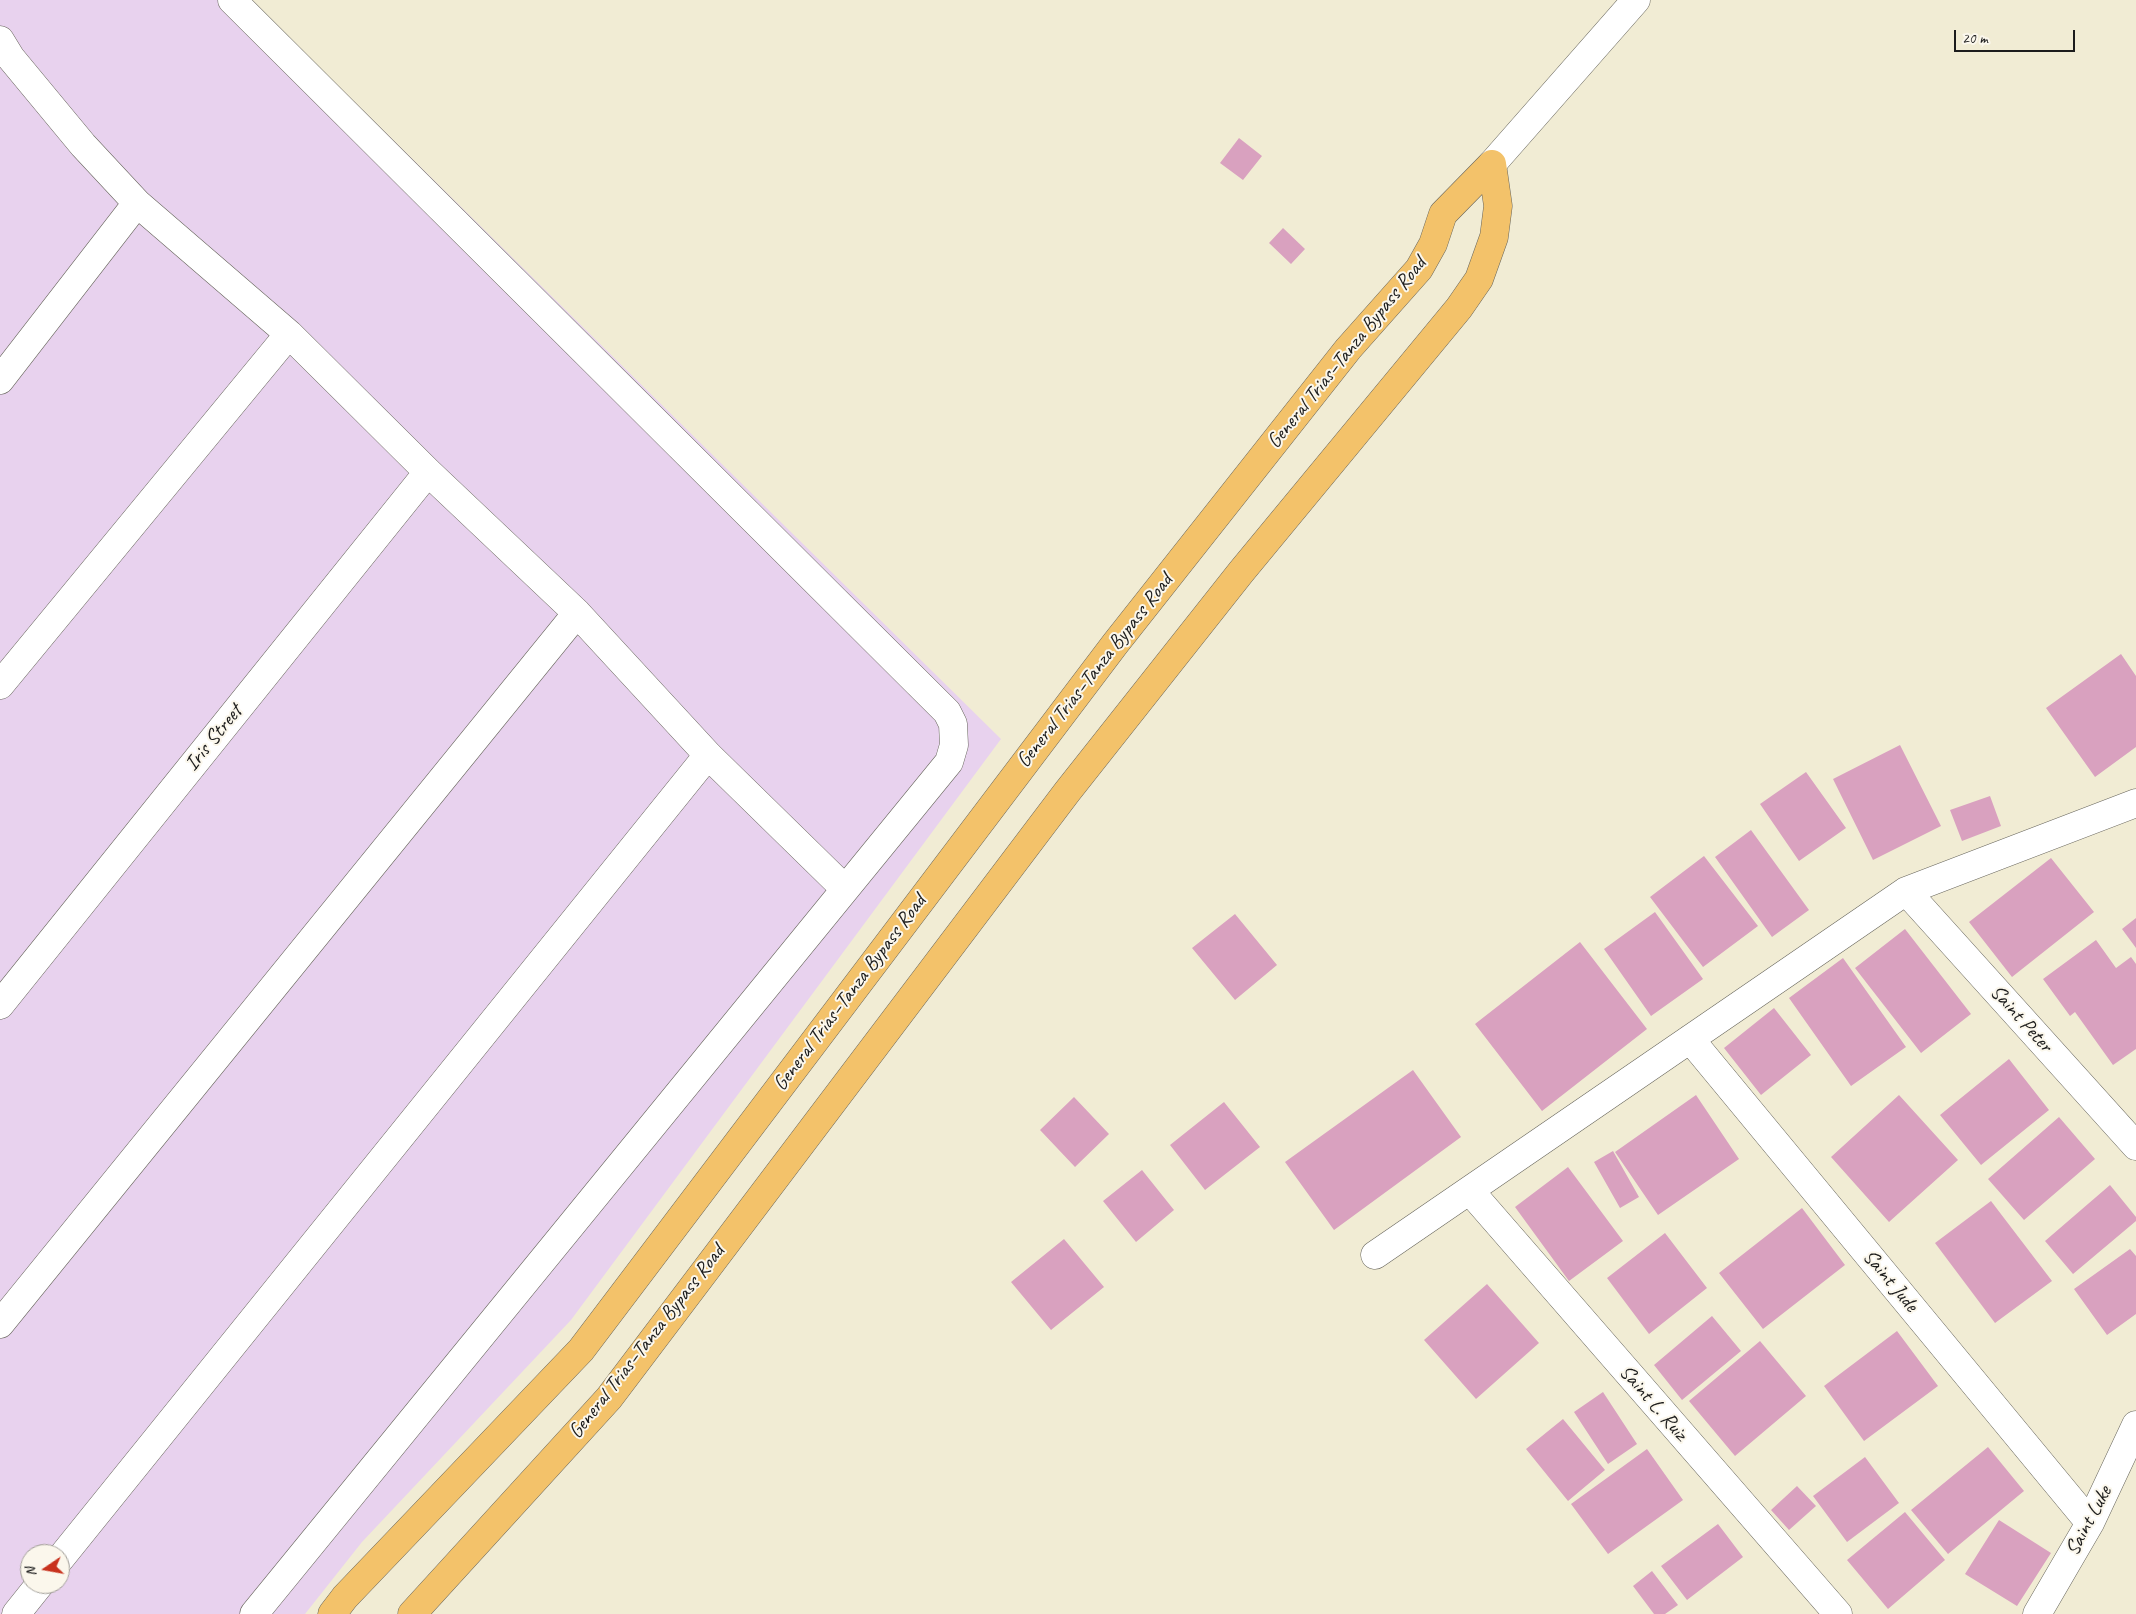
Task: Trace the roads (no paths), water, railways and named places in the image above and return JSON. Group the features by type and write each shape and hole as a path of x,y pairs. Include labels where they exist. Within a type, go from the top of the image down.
{"main road":[{"name":"General Trias–Tanza Bypass Road","path":"332,1614 345,1597 581,1350 1091,675 1348,349 1419,269 1433,244 1442,214 1492,164"},
{"name":"General Trias–Tanza Bypass Road","path":"412,1614 609,1398 1067,792 1241,572 1458,308 1479,279 1494,237 1498,206 1492,164"}],"street":[{"path":"232,0 947,712 953,724 954,745 950,762 254,1614"},
{"path":"1492,164 1636,0"},
{"path":"0,40 11,58 83,145 137,203 289,334 428,472 577,612 708,755 846,889"},
{"path":"0,380 137,203"},
{"path":"0,685 289,334"},
{"name":"Iris Street","path":"0,1005 428,472"},
{"path":"0,1324 577,612"},
{"path":"70,1547 708,755"},
{"path":"1375,1255 1906,891 2136,802"},
{"name":"Saint Peter","path":"1906,891 2136,1146"},
{"name":"Saint Jude","path":"1690,1039 2090,1523"},
{"name":"Saint L. Ruiz","path":"1470,1191 1838,1614"},
{"name":"Saint Luke","path":"2037,1614 2090,1523 2136,1425"},
{"path":"16,1614 32,1594"}]}
